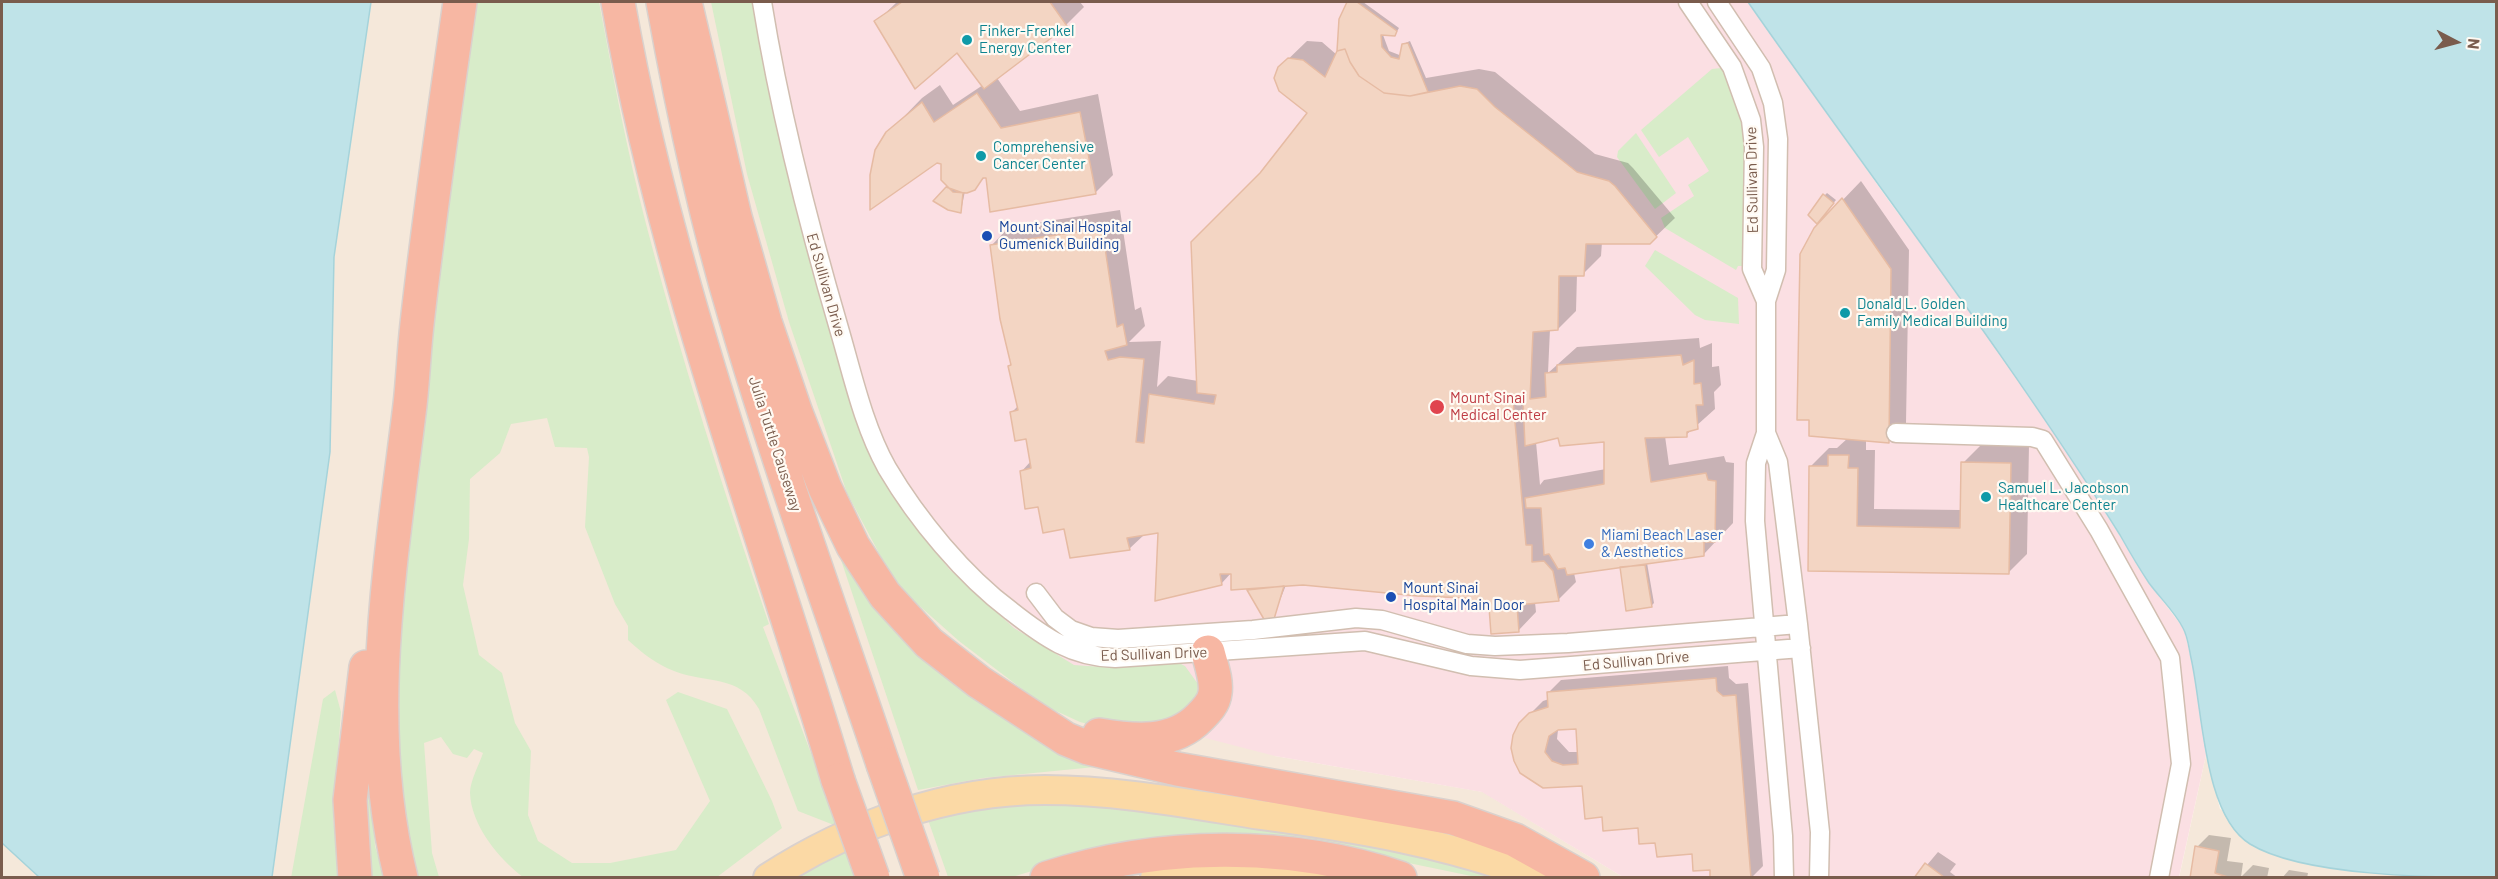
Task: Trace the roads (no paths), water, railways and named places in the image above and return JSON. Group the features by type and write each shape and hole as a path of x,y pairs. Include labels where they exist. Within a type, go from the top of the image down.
{"highway":[{"path":"401,878 390,820 382,683 392,541 410,404 417,324 460,2"},
{"path":"618,2 651,164 684,294 838,780 873,878"},
{"name":"Julia Tuttle Causeway","path":"663,2 693,154 734,314 788,484 922,878"},
{"path":"685,2 718,151 765,322 796,413 839,519 868,572 906,620 953,663 1066,739 1110,755 1453,818 1515,840 1583,878"},
{"path":"355,878 351,842 351,779 400,402 417,324"},
{"path":"1030,713 1096,735 1141,740 1171,735 1196,721 1214,699 1215,680 1208,652"},
{"path":"1047,878 1130,858 1213,851 1309,857 1374,869 1400,878"}],"main road":[{"path":"768,878 815,850 896,815 952,800 1043,790 1122,795 1365,830 1477,855 1539,878"},
{"path":"1155,878 1245,870 1309,872 1354,878"}],"street":[{"name":"Ed Sullivan Drive","path":"762,2 785,126 823,274 868,425 887,468 900,488 974,581 1052,642 1076,653 1096,657 1365,641 1453,663 1492,669 1520,670 1801,648"},
{"name":"Ed Sullivan Drive","path":"1688,2 1722,50 1747,103 1753,136 1754,166 1752,269 1766,301"},
{"name":"Ed Sullivan Drive","path":"1717,2 1752,52 1767,84 1776,121 1778,152 1776,270 1766,301 1766,433 1756,463 1755,522 1764,650 1783,836 1784,878"},
{"path":"1722,50 1730,35 1731,21"},
{"path":"1754,166 1778,152"},
{"name":"Ed Sullivan Drive","path":"1766,433 1778,462 1801,648 1820,832 1819,878"},
{"path":"1896,433 2032,437 2043,440 2093,520 2170,658 2181,764 2159,878"},
{"name":"Ed Sullivan Drive","path":"1036,593 1063,625 1081,634 1110,639 1253,630 1356,618 1382,620 1467,644 1496,646 1568,643 1798,624"}],"water":[{"path":"2,2 371,2 334,257 330,452 272,877 39,877 2,843"},
{"path":"1748,2 2496,2 2496,877 2439,877 2335,869 2273,855 2250,844 2234,830 2223,810 2207,760 2188,643 2180,622 2149,583 2031,399"}],"place":[{"name":"Finker-Frenkel Energy Center","path":"967,40"},
{"name":"Comprehensive Cancer Center","path":"981,156"},
{"name":"Mount Sinai Hospital Gumenick Building","path":"987,236"},
{"name":"Donald L. Golden Family Medical Building","path":"1845,313"},
{"name":"Mount Sinai Medical Center","path":"1437,407"},
{"name":"Samuel L. Jacobson Healthcare Center","path":"1986,497"},
{"name":"Miami Beach Laser & Aesthetics","path":"1589,544"},
{"name":"Mount Sinai Hospital Main Door","path":"1391,597"}]}
